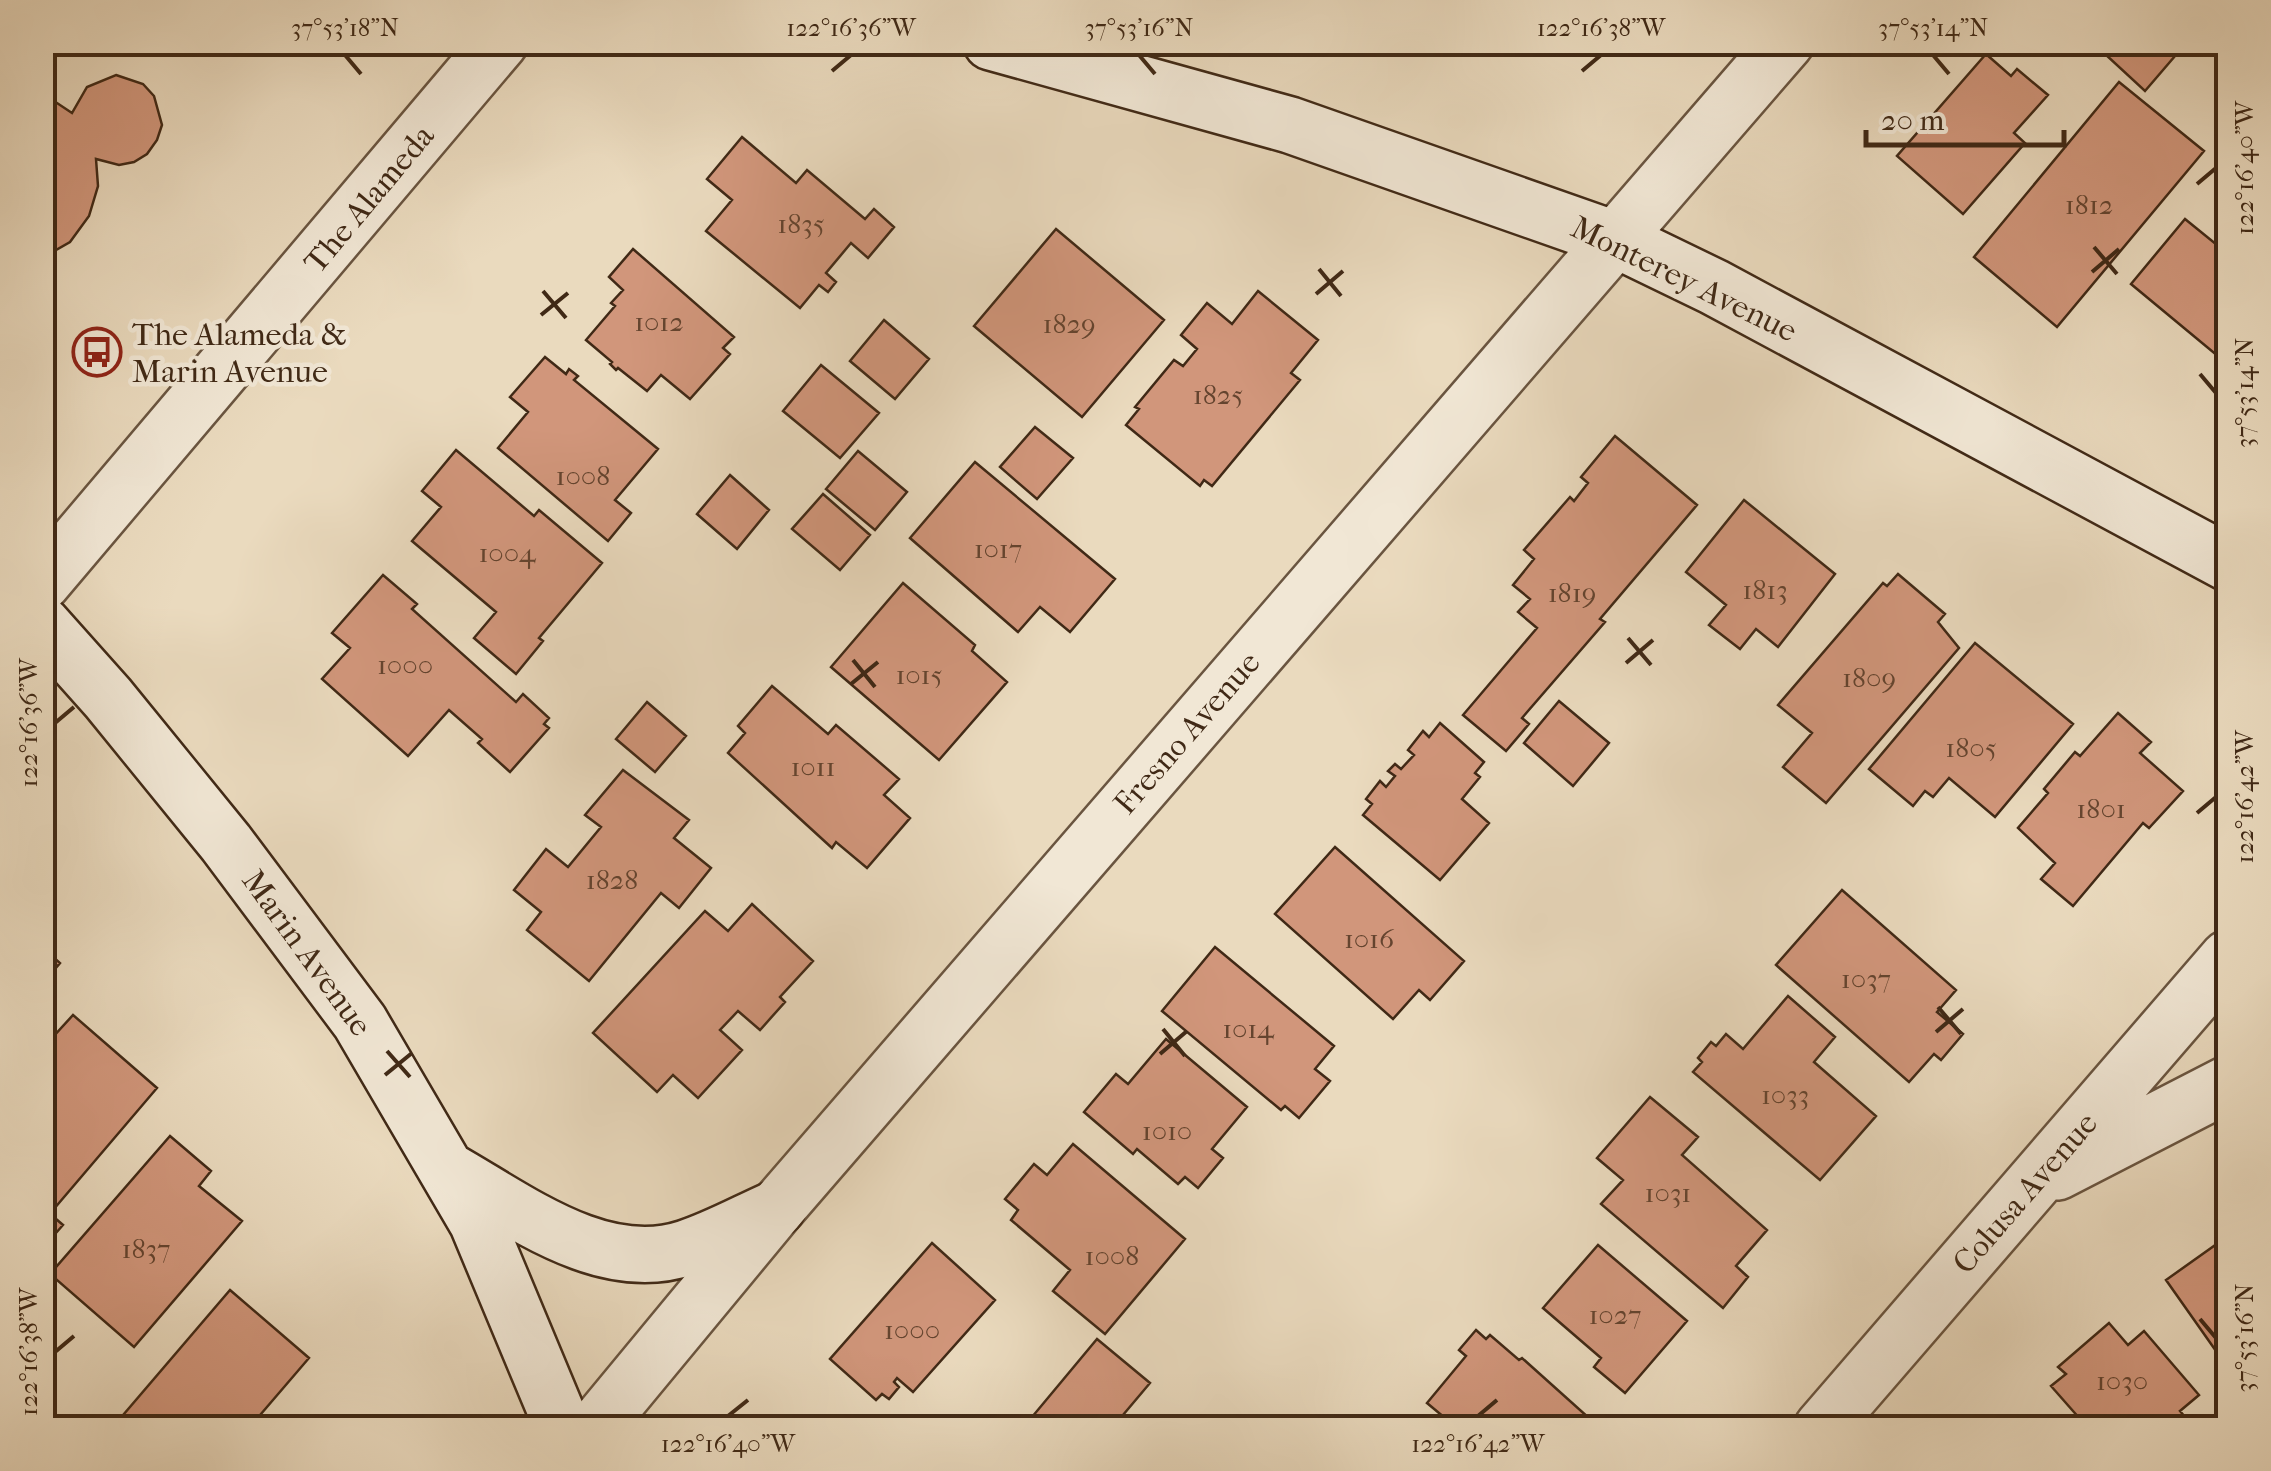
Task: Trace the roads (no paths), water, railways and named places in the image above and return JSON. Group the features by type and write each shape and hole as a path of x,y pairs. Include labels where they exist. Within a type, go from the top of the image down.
{"street":[{"name":"The Alameda","path":"42,583 500,42"},
{"name":"Monterey Avenue","path":"991,42 1290,125 1616,240 1714,287 2228,563"},
{"name":"Fresno Avenue","path":"594,1428 1390,496 1786,42"},
{"name":"Marin Avenue","path":"42,624 226,843 360,1022 477,1222 562,1428"},
{"name":"Colusa Avenue","path":"1822,1428 2228,958"},
{"path":"2032,1185 2228,1084"},
{"path":"446,1169 604,1251 645,1253 684,1249 778,1208"}],"place":[{"name":"The Alameda & Marin Avenue","path":"97,352"}]}
